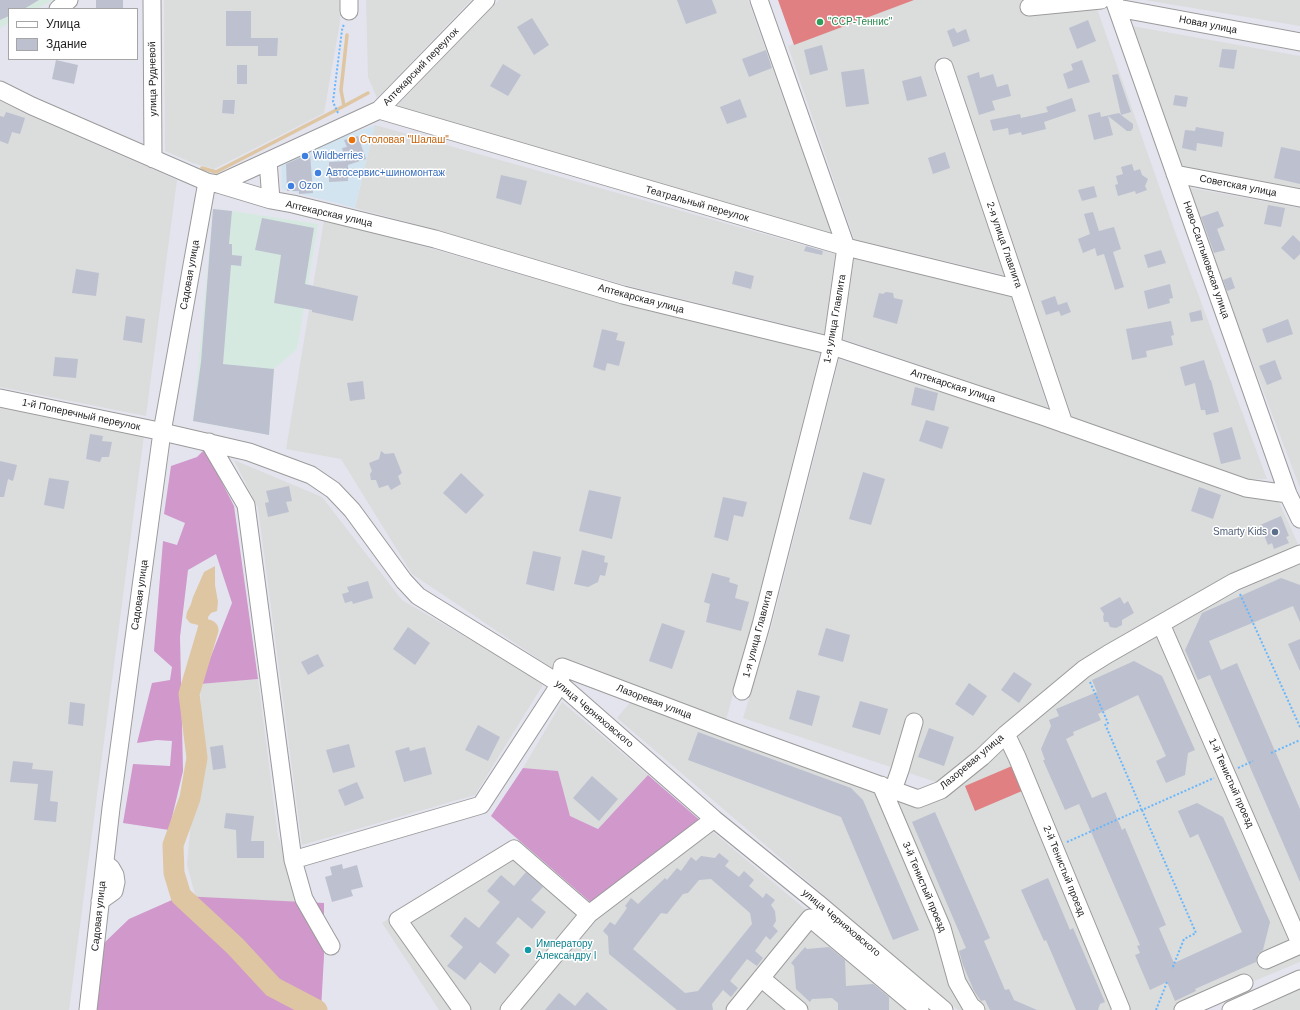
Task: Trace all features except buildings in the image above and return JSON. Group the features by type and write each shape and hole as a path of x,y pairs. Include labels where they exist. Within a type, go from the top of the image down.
{"street":[{"path":"59,8 69,0"},
{"name":"улица Рудневой","path":"152,0 153,159"},
{"name":"Аптекарский переулок","path":"212,183 268,161 379,110 486,0"},
{"name":"1-я улица Главлита","path":"742,691 763,618 832,346 846,247 759,0"},
{"path":"1029,8 1101,0"},
{"name":"Новая улица","path":"1115,4 1300,42"},
{"name":"Ново-Салтыковская улица","path":"1115,4 1288,494 1300,519"},
{"name":"2-я улица Главлита","path":"944,67 1064,424"},
{"name":"Аптекарская улица","path":"0,90 32,106 212,183 271,200 435,239 623,295 832,346 1042,416 1246,488 1288,494"},
{"name":"Театральный переулок","path":"379,110 846,247 1018,289"},
{"path":"268,161 271,200"},
{"name":"Советская улица","path":"1176,174 1300,198"},
{"name":"Садовая улица","path":"88,1010 111,808 162,432 212,183"},
{"name":"1-й Поперечный переулок","path":"0,398 162,432"},
{"name":"улица Черняховского","path":"162,432 249,452 311,475 333,490 352,510 404,581 418,596 560,684 714,819 820,905 944,1010"},
{"path":"210,442 246,505 293,860 304,899 331,946"},
{"name":"Лазоревая улица","path":"560,684 562,667 918,799 941,790 1084,670 1108,654 1234,582 1300,554"},
{"name":"1-й Тенистый проезд","path":"1161,624 1300,944 1266,960"},
{"path":"293,860 481,805 560,684"},
{"path":"887,787 900,770 914,722"},
{"name":"2-й Тенистый проезд","path":"1006,734 1017,756 1123,1010"},
{"name":"3-й Тенистый проезд","path":"887,787 942,928 957,982 971,1006 976,1010"},
{"path":"509,1010 589,914 714,819"},
{"path":"462,1010 398,920 514,849 589,914"},
{"path":"735,1010 810,918 920,1010"},
{"path":"761,978 799,1010"},
{"path":"1231,1010 1300,979"},
{"path":"1183,1010 1244,983"}],"path":[{"path":"338,113 333,102 342,30 349,6"},
{"path":"1234,582 1300,727"},
{"path":"1084,670 1108,723 1105,724 1196,933 1184,939 1172,969"},
{"path":"1271,753 1300,740"},
{"path":"1055,847 1253,761"},
{"path":"1156,1010 1167,982"}],"shaded area":[{"path":"0,0 53,0 38,8 8,8 8,24 0,28"},
{"path":"164,0 339,0 340,22 324,113 214,169 193,163 165,151"},
{"path":"366,0 471,0 377,98 368,77"},
{"path":"499,0 748,0 831,233 393,110"},
{"name":"\"ССР-Теннис\"","path":"778,0 914,0 794,45"},
{"path":"914,0 1094,0 1178,240 1267,479 1238,480 1072,417 953,63 947,57 941,57 936,61 934,70 1004,275 854,239 788,46"},
{"path":"1145,0 1300,0 1300,26"},
{"path":"1132,26 1300,56 1300,189 1180,168"},
{"path":"0,101 28,115 177,180 146,416 0,387"},
{"path":"375,125 835,254 824,334 625,285 437,230 355,208"},
{"path":"375,125 355,208 282,189 281,159"},
{"path":"1186,187 1300,208 1300,488"},
{"path":"213,209 318,224 297,349 274,369 269,435 193,421"},
{"path":"324,220 433,249 621,304 820,353 725,724 586,665 565,658 557,659 553,663 552,668 412,574 341,459 286,449"},
{"path":"854,259 1011,297 1048,408 843,339"},
{"path":"839,359 1248,493 1278,500 1298,544 1229,574 1103,646 936,782 743,718 771,628"},
{"path":"0,407 144,435 69,1010 0,1010"},
{"path":"205,449 234,506 258,679 200,684 232,603 216,554 188,570 180,637 183,771 169,830 123,823 133,764 170,766 172,741 157,740 137,743 152,683 170,680 172,667 154,651 163,541 177,545 185,523 164,514 171,466 197,457"},
{"path":"234,460 322,497 402,600 544,683 475,795 302,845 258,508"},
{"path":"1300,563 1300,962 1184,1010 958,1010 617,718 632,700 916,805 1082,674 1239,591"},
{"path":"215,566 215,585 218,602 217,611 211,613 208,617 208,630 199,634 198,625 190,623 186,618 187,612 204,572"},
{"path":"258,679 278,836 300,902 196,898 187,865 192,810 204,777 200,684"},
{"path":"562,702 648,775 598,829 570,816 558,771 523,768"},
{"path":"1012,766 1022,791 975,811 965,786"},
{"path":"523,768 558,771 570,816 598,829 648,775 703,823 596,907 491,816"},
{"path":"707,827 926,1010 439,1010 382,923 513,841 594,911"},
{"path":"181,896 324,903 324,956 321,1010 92,1010 103,944 129,919"},
{"path":"1300,989 1300,1010 1255,1010"}],"waterway":[{"path":"344,106 341,90 347,35"},
{"path":"202,168 216,172 368,93"},
{"path":"208,630 189,694 197,758 190,798 173,845 174,873 181,896 235,946 273,987 317,1010"}],"place":[{"name":"\"ССР-Теннис\"","path":"820,22"},
{"name":"Столовая \"Шалаш\"","path":"352,140"},
{"name":"Wildberries","path":"305,156"},
{"name":"Автосервис+шиномонтаж","path":"318,173"},
{"name":"Ozon","path":"291,186"},
{"name":"Smarty Kids","path":"1275,532"},
{"name":"Императору Александру I","path":"528,950"}]}
